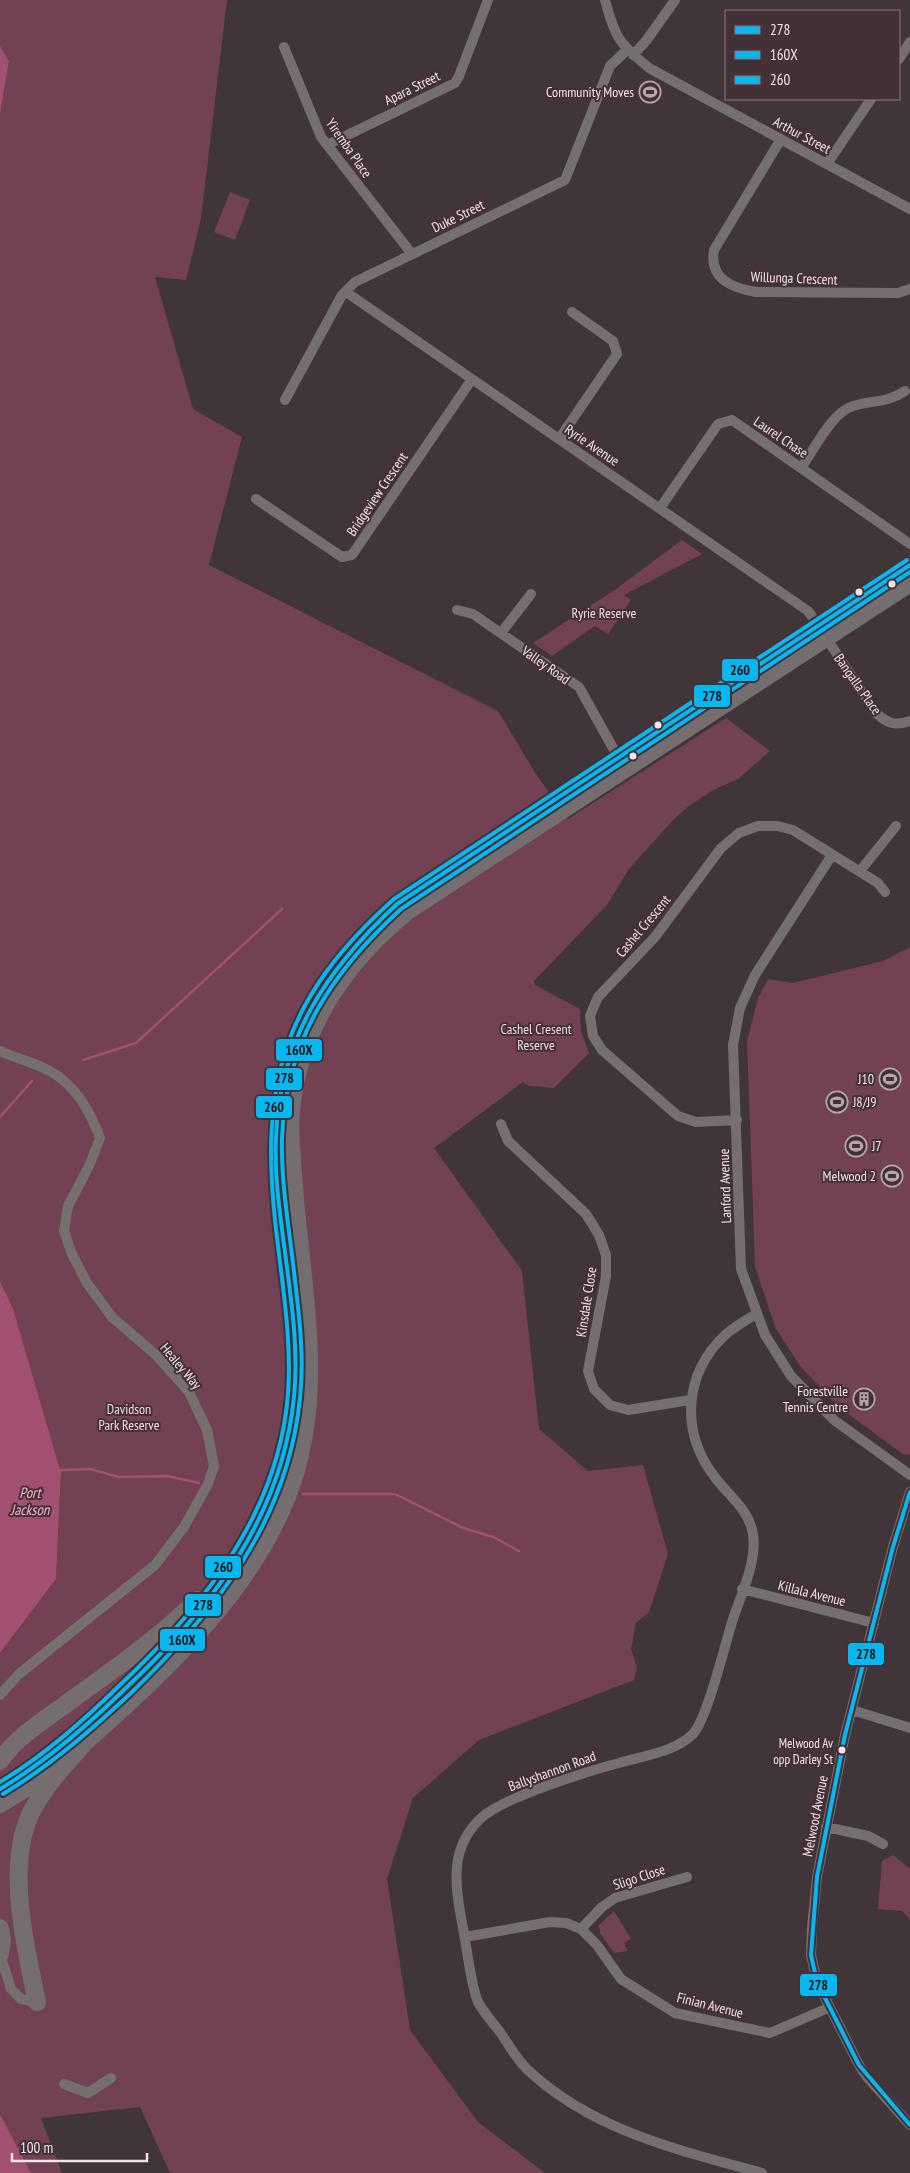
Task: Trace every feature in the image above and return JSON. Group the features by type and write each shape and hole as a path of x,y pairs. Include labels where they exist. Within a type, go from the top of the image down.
{"highway":[{"path":"0,1804 141,1675 185,1630 208,1602 235,1562 265,1509 277,1480 288,1437 294,1399 295,1359 276,1138 281,1089 296,1036 311,1004 351,946 397,904 622,764 822,632 910,564"},
{"path":"822,632 910,583"},
{"path":"37,2002 29,1966 19,1886 20,1848 24,1830 33,1808 44,1790 86,1742 136,1697 218,1612 257,1553 278,1516 295,1472 310,1397 310,1360 295,1204 291,1111 295,1082 305,1050 320,1014 340,981 369,944 389,926 522,836 622,764"},
{"path":"0,1761 8,1750 30,1730 151,1642 183,1614 235,1562"},
{"path":"0,1789 29,1778 86,1742"},
{"path":"0,1928 2,1941 0,1954"}],"street":[{"name":"Apara Street","path":"327,145 454,83 460,76 488,0"},
{"name":"Arthur Street","path":"606,0 616,35 630,52 649,68 910,209"},
{"name":"Duke Street","path":"285,400 346,292 355,282 566,180 610,66 646,41 675,0"},
{"path":"900,57 910,42"},
{"name":"Yiremba Place","path":"284,47 317,128 327,145 412,254"},
{"path":"827,164 870,100"},
{"name":"Willunga Crescent","path":"781,140 714,250 712,263 718,275 742,290 756,292 898,293 910,290"},
{"name":"Ryrie Avenue","path":"346,292 808,611 822,632"},
{"path":"559,439 617,354 613,341 572,312"},
{"name":"Bridgeview Crescent","path":"256,499 342,557 352,555 472,379"},
{"path":"801,468 833,421 845,409 893,400 905,391"},
{"name":"Laurel Chase","path":"660,508 718,424 732,420 910,544"},
{"path":"501,633 531,594"},
{"name":"Valley Road","path":"457,610 473,614 579,687 622,764"},
{"name":"Bangalla Place","path":"822,632 876,713 886,722 899,724 910,721"},
{"name":"Cashel Crescent","path":"737,1120 696,1122 678,1116 602,1050 593,1036 590,1016 598,997 655,937 721,848 739,833 758,826 777,826 793,830 878,883 885,892"},
{"path":"860,872 896,826"},
{"name":"Lanford Avenue","path":"832,854 755,975 740,1008 733,1045 741,1269 765,1335 791,1376 834,1420 910,1474"},
{"name":"Healey Way","path":"0,1050 50,1071 71,1087 91,1113 100,1138 89,1166 68,1206 64,1231 71,1252 87,1283 112,1317 156,1355 189,1392 207,1430 214,1466 208,1484 184,1527 155,1565 20,1674 0,1695"},
{"name":"Kinsdale Close","path":"501,1124 508,1141 586,1214 599,1235 606,1255 606,1276 588,1371 594,1390 610,1405 628,1410 690,1400"},
{"name":"Ballyshannon Road","path":"756,1314 726,1333 709,1353 698,1375 690,1400 692,1424 704,1461 715,1478 742,1507 751,1526 754,1541 752,1558 708,1702 696,1732 678,1746 600,1768 506,1802 482,1816 466,1836 456,1861 455,1884 477,2000 527,2070 567,2102 644,2140 762,2173"},
{"name":"Melwood Avenue","path":"910,1492 852,1710 826,1827 817,1877 812,1955 817,1982 828,2008 867,2077 910,2125"},
{"name":"Killala Avenue","path":"742,1589 874,1623"},
{"path":"852,1710 910,1728"},
{"path":"826,1827 868,1836 882,1844"},
{"name":"Sligo Close","path":"581,1929 602,1907 615,1898 687,1877"},
{"path":"465,1937 550,1922 566,1923 581,1929"},
{"name":"Finian Avenue","path":"581,1929 597,1945 621,1979 675,2013 770,2033 828,2008"},
{"path":"0,1954 11,1989 21,1999 37,2002"},
{"path":"64,2084 88,2093 111,2078"}],"green space":[{"path":"0,0 227,0 201,219 186,280 155,277 193,409 242,437 209,565 498,711 536,774 568,819 726,718 770,751 738,779 715,789 690,805 673,820 629,869 607,905 534,981 535,985 580,1009 581,1032 589,1053 554,1088 529,1086 523,1082 434,1148 522,1271 539,1429 588,1471 643,1465 668,1554 649,1612 636,1623 631,1649 637,1668 634,1680 479,1740 413,1798 387,1879 410,2030 478,2122 545,2173 170,2173 140,2107 41,2118 62,2173 31,2173 0,2114 0,1653 56,1579 61,1473 13,1308 0,1281 0,115 9,61 0,46"},
{"path":"230,192 250,200 235,240 214,232"},
{"name":"Ryrie Reserve","path":"682,540 702,554 624,595 631,600 608,634 595,626 552,656 533,643 616,589"},
{"path":"910,947 910,1454 904,1455 839,1407 800,1366 775,1327 755,1267 747,1041 758,998 768,979 793,983 883,961"},
{"path":"893,1855 910,1869 910,1920 902,1911 878,1909 882,1861"},
{"path":"614,1911 631,1939 624,1943 628,1951 614,1953 600,1933 599,1925"}],"water":[{"path":"0,46 9,61 0,115"},
{"name":"Port Jackson","path":"0,1281 13,1308 61,1473 56,1579 0,1653"},
{"path":"0,2114 31,2173 0,2173"}],"waterway":[{"path":"83,1060 136,1043 282,909"},
{"path":"0,1117 32,1081"},
{"path":"60,1470 90,1469 119,1477 167,1476 199,1483"},
{"path":"303,1494 395,1494 463,1528 493,1537 519,1551"}],"transit line":[{"name":"260","path":"0,1782 48,1749 78,1724 152,1654 181,1622 208,1589 232,1554 253,1517 270,1478 282,1437 289,1373 286,1311 272,1177 272,1130 277,1087 287,1046 303,1008 326,972 356,936 394,899 907,560"},
{"name":"278","path":"0,1789 34,1767 81,1729 157,1657 186,1626 213,1593 237,1558 258,1521 275,1482 287,1441 294,1397 296,1361 292,1306 277,1180 276,1137 279,1101 297,1037 311,1008 349,954 397,904 910,565"},
{"name":"160X","path":"3,1794 69,1747 130,1694 162,1662 218,1596 243,1561 264,1524 280,1484 293,1443 300,1398 302,1364 299,1313 285,1200 282,1138 285,1103 292,1070 303,1039 317,1011 353,958 401,909 910,572"},
{"name":"278","path":"910,1492 893,1547 845,1735 817,1877 811,1955 817,1982 859,2065 910,2125"}],"place":[{"name":"Community Moves","path":"650,92"},
{"name":"J10","path":"890,1079"},
{"name":"J8/J9","path":"837,1102"},
{"name":"J7","path":"856,1146"},
{"name":"Melwood 2","path":"892,1176"},
{"name":"Forestville Tennis Centre","path":"864,1399"},
{"name":"Melwood Av opp Darley St","path":"842,1750"}],"park label":[{"name":"Cashel Cresent Reserve","path":"536,1038"},
{"name":"Davidson Park Reserve","path":"129,1418"}]}
